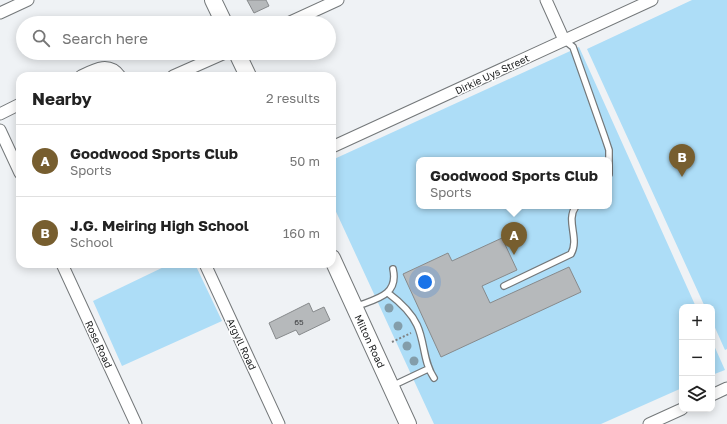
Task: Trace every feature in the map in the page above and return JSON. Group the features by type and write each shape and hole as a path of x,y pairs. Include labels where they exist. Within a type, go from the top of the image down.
{"street":[{"path":"0,13 28,0"},
{"path":"213,0 221,16"},
{"path":"303,16 338,0"},
{"path":"546,0 564,40"},
{"name":"Dirkie Uys Street","path":"336,145 652,0"},
{"path":"182,72 209,60"},
{"path":"240,60 246,72"},
{"path":"90,72 107,67 116,72"},
{"path":"0,114 16,106"},
{"path":"0,130 16,164"},
{"name":"Milton Road","path":"336,267 408,424"},
{"name":"Rose Road","path":"64,268 136,424"},
{"name":"Argyll Road","path":"207,268 279,424"},
{"path":"715,394 726,390"},
{"path":"649,424 679,410"}],"lane":[{"path":"564,40 573,47 607,144 609,157"},
{"path":"504,286 571,254 575,242 571,219 575,209"},
{"path":"355,307 388,293 394,286 394,269"},
{"path":"388,293 409,311 418,329 428,369 434,378"},
{"path":"391,387 428,369"}],"path":[{"path":"392,342 418,329"}],"shaded area":[{"path":"692,0 727,0 727,349 725,350 715,328 715,304 704,304 587,49"},
{"path":"579,47 695,304 679,304 679,389 601,424 434,424 336,212 336,158"},
{"path":"162,268 197,268 222,321 122,366 93,301"},
{"path":"715,348 725,370 715,374"}],"building":[{"path":"247,0 266,0 269,6 254,13"},
{"path":"502,238 517,270 482,286 490,303 569,267 581,292 441,357 403,274 448,253 452,261"},
{"path":"309,303 313,312 324,307 330,320 299,335 296,330 276,339 269,323"}],"place":[{"name":"J.G. Meiring High School","path":"682,177"},
{"name":"Goodwood Sports Club","path":"514,255"}]}
